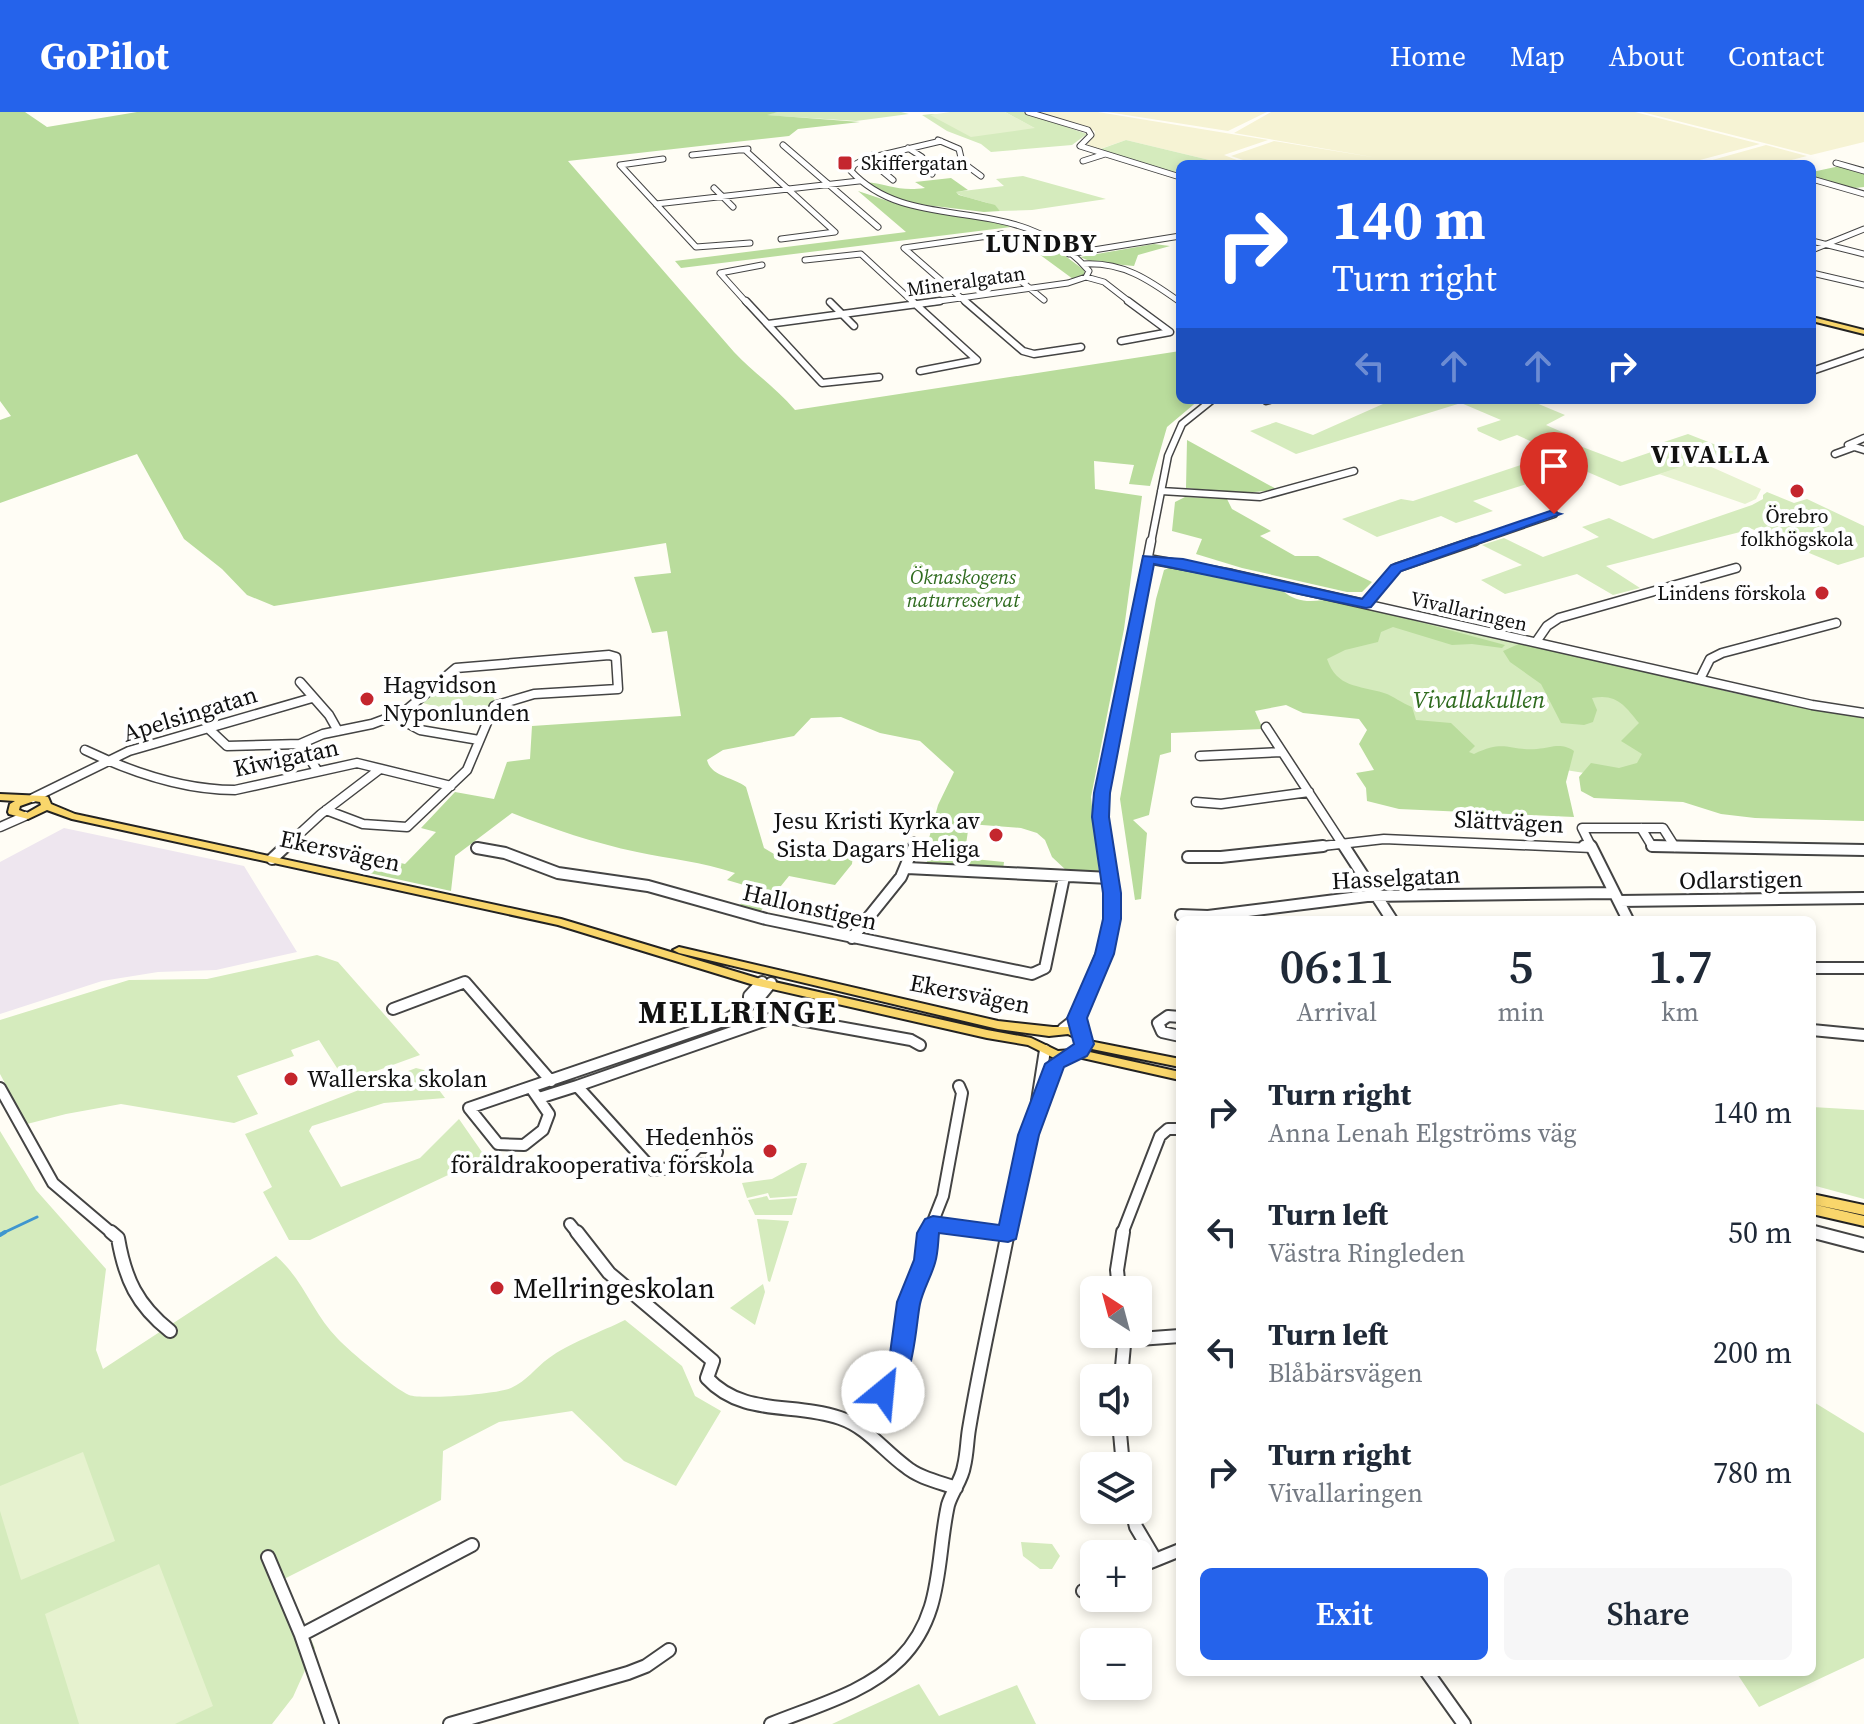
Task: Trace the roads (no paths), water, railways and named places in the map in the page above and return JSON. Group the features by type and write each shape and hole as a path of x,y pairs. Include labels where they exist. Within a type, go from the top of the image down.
{"main road":[{"path":"1816,320 1864,332"},
{"path":"0,800 31,798"},
{"path":"0,800 13,809 31,798"},
{"name":"Ekersvägen","path":"31,798 42,798 47,805 72,816"},
{"path":"28,815 47,805"},
{"name":"Ekersvägen","path":"13,809 28,815 72,816 272,859 599,933 1044,1047 1077,1048"},
{"name":"Ekersvägen","path":"770,978 998,1025 1058,1030 1077,1048"},
{"path":"1044,1047 1042,1038 1058,1030"},
{"path":"1077,1048 1176,1062"},
{"path":"1077,1048 1176,1075"},
{"path":"1816,1200 1864,1210"},
{"path":"1816,1210 1864,1221"}],"street":[{"path":"1028,112 1086,129 1091,135 1080,146 1176,176"},
{"path":"932,138 959,149 962,162 981,176"},
{"path":"859,181 853,167 877,156 941,141"},
{"path":"783,145 878,227"},
{"path":"908,148 922,157 921,166 932,174"},
{"path":"692,155 752,149"},
{"path":"745,150 835,232 781,239"},
{"path":"864,153 882,160 881,170 893,180"},
{"path":"1083,161 1105,154"},
{"path":"663,159 620,165 698,248 750,243"},
{"path":"1836,163 1864,171"},
{"path":"1816,180 1863,193"},
{"path":"656,204 859,181"},
{"name":"Mineralgatan","path":"859,181 896,202 1018,223 1040,233 1083,264"},
{"path":"714,188 733,207"},
{"path":"1816,248 1864,229"},
{"path":"1002,234 904,248 1026,352 1034,354 1081,347"},
{"path":"1069,254 1176,237"},
{"path":"1816,242 1864,254"},
{"path":"805,260 861,254 977,360 920,371"},
{"path":"1083,264 1110,263 1133,269 1176,299"},
{"path":"1083,264 1089,271 1086,277 1104,282 1170,332 1121,341"},
{"path":"762,265 720,273 822,383 879,377"},
{"path":"1816,274 1864,285"},
{"path":"1016,277 1044,300"},
{"name":"Mineralgatan","path":"768,324 1030,288 1086,277"},
{"path":"830,302 854,326"},
{"path":"1816,370 1864,353"},
{"path":"771,1724 876,1678 907,1654 931,1609 946,1540 949,1501 963,1469 1033,1121 1055,1064 1077,1048 1077,1018 1109,935 1110,878 1101,826 1102,793 1161,491 1176,432 1188,417 1206,404"},
{"path":"1851,448 1848,443 1864,438"},
{"path":"1835,454 1864,447"},
{"path":"1161,491 1260,497 1354,471"},
{"path":"1366,604 1396,568 1554,514"},
{"name":"Vivallaringen","path":"1148,559 1183,563 1864,713"},
{"path":"1536,642 1547,626 1559,618 1736,568"},
{"path":"1700,679 1710,659 1722,653 1836,623"},
{"path":"210,730 227,746 300,744 394,716 419,702 456,668 609,655 616,657 618,689 538,693 505,701 490,711 467,770 404,828 360,824 326,810"},
{"path":"300,682 329,715 338,731"},
{"name":"Apelsingatan","path":"31,798 83,776 129,751 312,698"},
{"path":"394,716 420,730 479,740"},
{"path":"1266,727 1390,916"},
{"path":"300,744 317,770"},
{"name":"Kiwigatan","path":"85,750 109,762 221,791 354,763 451,786"},
{"path":"1200,756 1282,752"},
{"path":"272,859 326,810 380,769"},
{"name":"Apelsingatan","path":"47,805 83,776"},
{"path":"1196,802 1221,804 1309,792"},
{"path":"0,826 13,809"},
{"path":"0,826 28,815"},
{"path":"1591,846 1582,828 1663,828 1675,847"},
{"path":"1641,828 1652,846 1863,851"},
{"name":"Slättvägen","path":"1188,857 1221,857 1411,838 1591,846 1626,916"},
{"path":"852,938 907,868 915,853 914,842"},
{"name":"Hallonstigen","path":"477,848 505,853 558,873 648,886 766,919 1032,974 1040,973 1045,968 1064,877"},
{"path":"907,868 1110,878"},
{"name":"Hasselgatan","path":"1181,915 1216,915 1378,896 1616,897"},
{"name":"Odlarstigen","path":"1616,897 1864,898"},
{"path":"1816,968 1864,968"},
{"path":"531,1088 549,1114 543,1134 533,1142 520,1146 498,1144 469,1108 726,1020 758,999 770,978"},
{"path":"393,1009 465,982 551,1081"},
{"path":"539,1098 778,1016 911,1040 920,1045"},
{"path":"1176,1017 1168,1016 1158,1023 1162,1032 1176,1035"},
{"path":"1058,1030 1077,1018"},
{"path":"1816,1030 1864,1035"},
{"path":"1044,1047 1045,1084"},
{"path":"577,1086 653,1170 680,1166"},
{"path":"855,1390 883,1392 892,1382 905,1340 909,1302 925,1260 928,1233 943,1196 962,1093 959,1086"},
{"path":"0,1088 53,1183 118,1238 120,1259 131,1293 151,1317 170,1331"},
{"path":"1116,1276 1115,1268 1123,1229 1160,1136 1168,1129 1176,1129"},
{"path":"570,1224 609,1273 713,1361 707,1378 722,1392 740,1401 842,1419 878,1440 914,1472 956,1488"},
{"path":"933,1224 1008,1234"},
{"path":"1816,1233 1864,1245"},
{"path":"1152,1337 1176,1336"},
{"path":"1135,1524 1155,1559"},
{"path":"301,1635 472,1545"},
{"path":"1152,1560 1176,1551"},
{"path":"268,1557 301,1635 332,1724"},
{"path":"450,1724 628,1673 646,1666 669,1650"},
{"path":"1430,1676 1464,1724"}],"waterway":[{"path":"4,1233 37,1217"},
{"path":"0,1235 4,1233"}],"place":[{"name":"Skiffergatan","path":"845,163"},
{"name":"Örebro folkhögskola","path":"1797,491"},
{"name":"Lindens förskola","path":"1822,593"},
{"name":"Hagvidson Nyponlunden","path":"367,699"},
{"name":"Jesu Kristi Kyrka av Sista Dagars Heliga","path":"996,835"},
{"name":"Wallerska skolan","path":"291,1079"},
{"name":"Hedenhös föräldrakooperativa förskola","path":"770,1151"},
{"name":"Mellringeskolan","path":"497,1288"}],"district":[{"name":"LUNDBY","path":"1042,243"},
{"name":"VIVALLA","path":"1711,454"},
{"name":"MELLRINGE","path":"738,1012"}],"park label":[{"name":"Öknaskogens naturreservat","path":"963,588"},
{"name":"Vivallakullen","path":"1479,700"}]}
